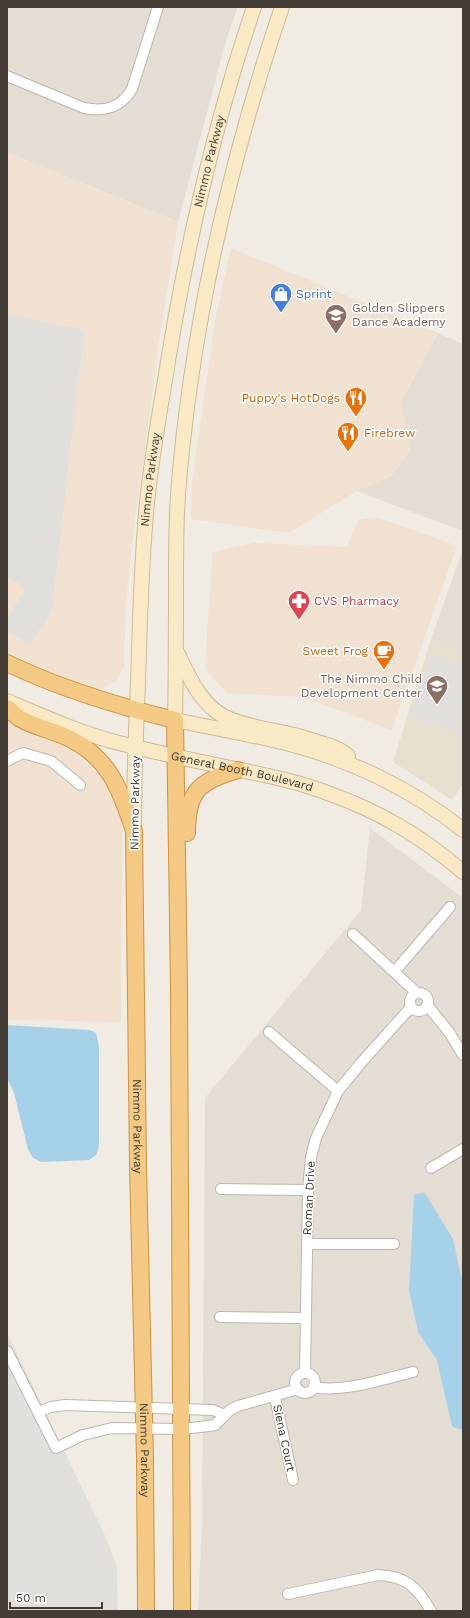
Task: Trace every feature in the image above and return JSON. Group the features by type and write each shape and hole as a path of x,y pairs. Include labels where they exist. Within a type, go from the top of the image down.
{"highway":[{"path":"7,663 60,686 106,702 175,720"},
{"path":"7,708 19,718 73,740 88,750 102,763 111,774 118,787 134,831"},
{"name":"Nimmo Parkway","path":"175,720 179,986 182,1611"},
{"path":"179,986 188,928 188,807 192,797 199,788 208,781 220,775 238,770"},
{"name":"Nimmo Parkway","path":"134,831 138,1165 145,1428 146,1611"}],"main road":[{"name":"Nimmo Parkway","path":"134,831 140,620 147,504 152,461 183,272 204,181 229,88 254,7"},
{"name":"Nimmo Parkway","path":"175,720 178,496 183,435 197,338 226,202 250,109 282,7"},
{"path":"176,650 186,672 199,693 214,709 224,716 236,721 308,738 343,751 364,770"},
{"name":"General Booth Boulevard","path":"7,701 76,729 113,742 300,784 330,794 368,809 396,824 428,843 463,872"},
{"path":"175,720 287,743 336,758 364,770 407,792 447,817 463,830"}],"street":[{"path":"7,76 84,108 96,110 107,109 117,105 127,98 132,89 158,7"},
{"path":"7,762 23,753 51,761 80,785"},
{"path":"395,972 450,907"},
{"path":"353,934 416,992 425,994 428,999 427,1005 421,1011 415,1011 411,1007 410,998 416,992"},
{"path":"427,1005 449,1032 463,1055"},
{"name":"Roman Drive","path":"305,1373 308,1190 311,1157 316,1138 338,1091 411,1007"},
{"path":"269,1032 338,1091"},
{"path":"431,1168 463,1148"},
{"path":"221,1189 308,1190"},
{"path":"307,1244 394,1244"},
{"path":"220,1317 306,1318"},
{"path":"7,1351 56,1448 83,1435 112,1428 182,1428 215,1425 230,1410 245,1403 275,1397 298,1389"},
{"path":"314,1388 315,1382 313,1376 305,1373 297,1377 296,1383 298,1389 306,1393 314,1388 340,1388 412,1372"},
{"name":"Siena Court","path":"275,1397 293,1480"},
{"path":"38,1412 51,1407 64,1405 213,1410 225,1415"},
{"path":"288,1594 378,1575 390,1576 402,1579 414,1587 422,1596 431,1611"}],"shaded area":[{"path":"7,7 238,7 227,37 178,222 7,152"},
{"path":"7,152 178,222 158,349 135,518 126,603 124,667 117,680 100,689 92,688 72,681 7,653"},
{"path":"231,248 438,333 401,402 410,450 391,476 357,491 289,533 191,519 192,481 215,321"},
{"path":"7,314 84,330 52,611 29,645 7,631 7,619 26,588 7,576"},
{"path":"438,333 463,344 463,531 357,491 391,476 410,450 401,402"},
{"path":"377,517 457,546 392,730 301,697 227,693 205,669 212,552 254,543 347,547 358,520"},
{"path":"463,549 463,650 431,639"},
{"name":"The Nimmo Child Development Center","path":"431,639 463,650 463,784 452,800 393,762"},
{"path":"431,654 463,665 463,736 446,730 447,727 432,722 431,724 409,715"},
{"path":"7,718 74,752 105,781 122,823 121,1022 7,1020"},
{"path":"370,828 463,898 463,1611 198,1611 202,1523 205,1098 361,910"},
{"path":"7,1332 108,1542 117,1568 118,1611 7,1611"}],"water":[{"path":"7,1025 90,1030 96,1033 99,1046 99,1146 96,1155 89,1160 42,1162 33,1158 28,1149 14,1093 7,1078"},
{"path":"424,1192 453,1239 463,1285 463,1430 453,1427 451,1422 437,1360 418,1332 409,1290 414,1195"}],"place":[{"name":"Sprint","path":"281,314"},
{"name":"Golden Slippers Dance Academy","path":"336,334"},
{"name":"Puppy's HotDogs","path":"356,418"},
{"name":"Firebrew","path":"348,452"},
{"name":"CVS Pharmacy","path":"299,620"},
{"name":"Sweet Frog","path":"384,670"},
{"name":"The Nimmo Child Development Center","path":"437,706"}]}
